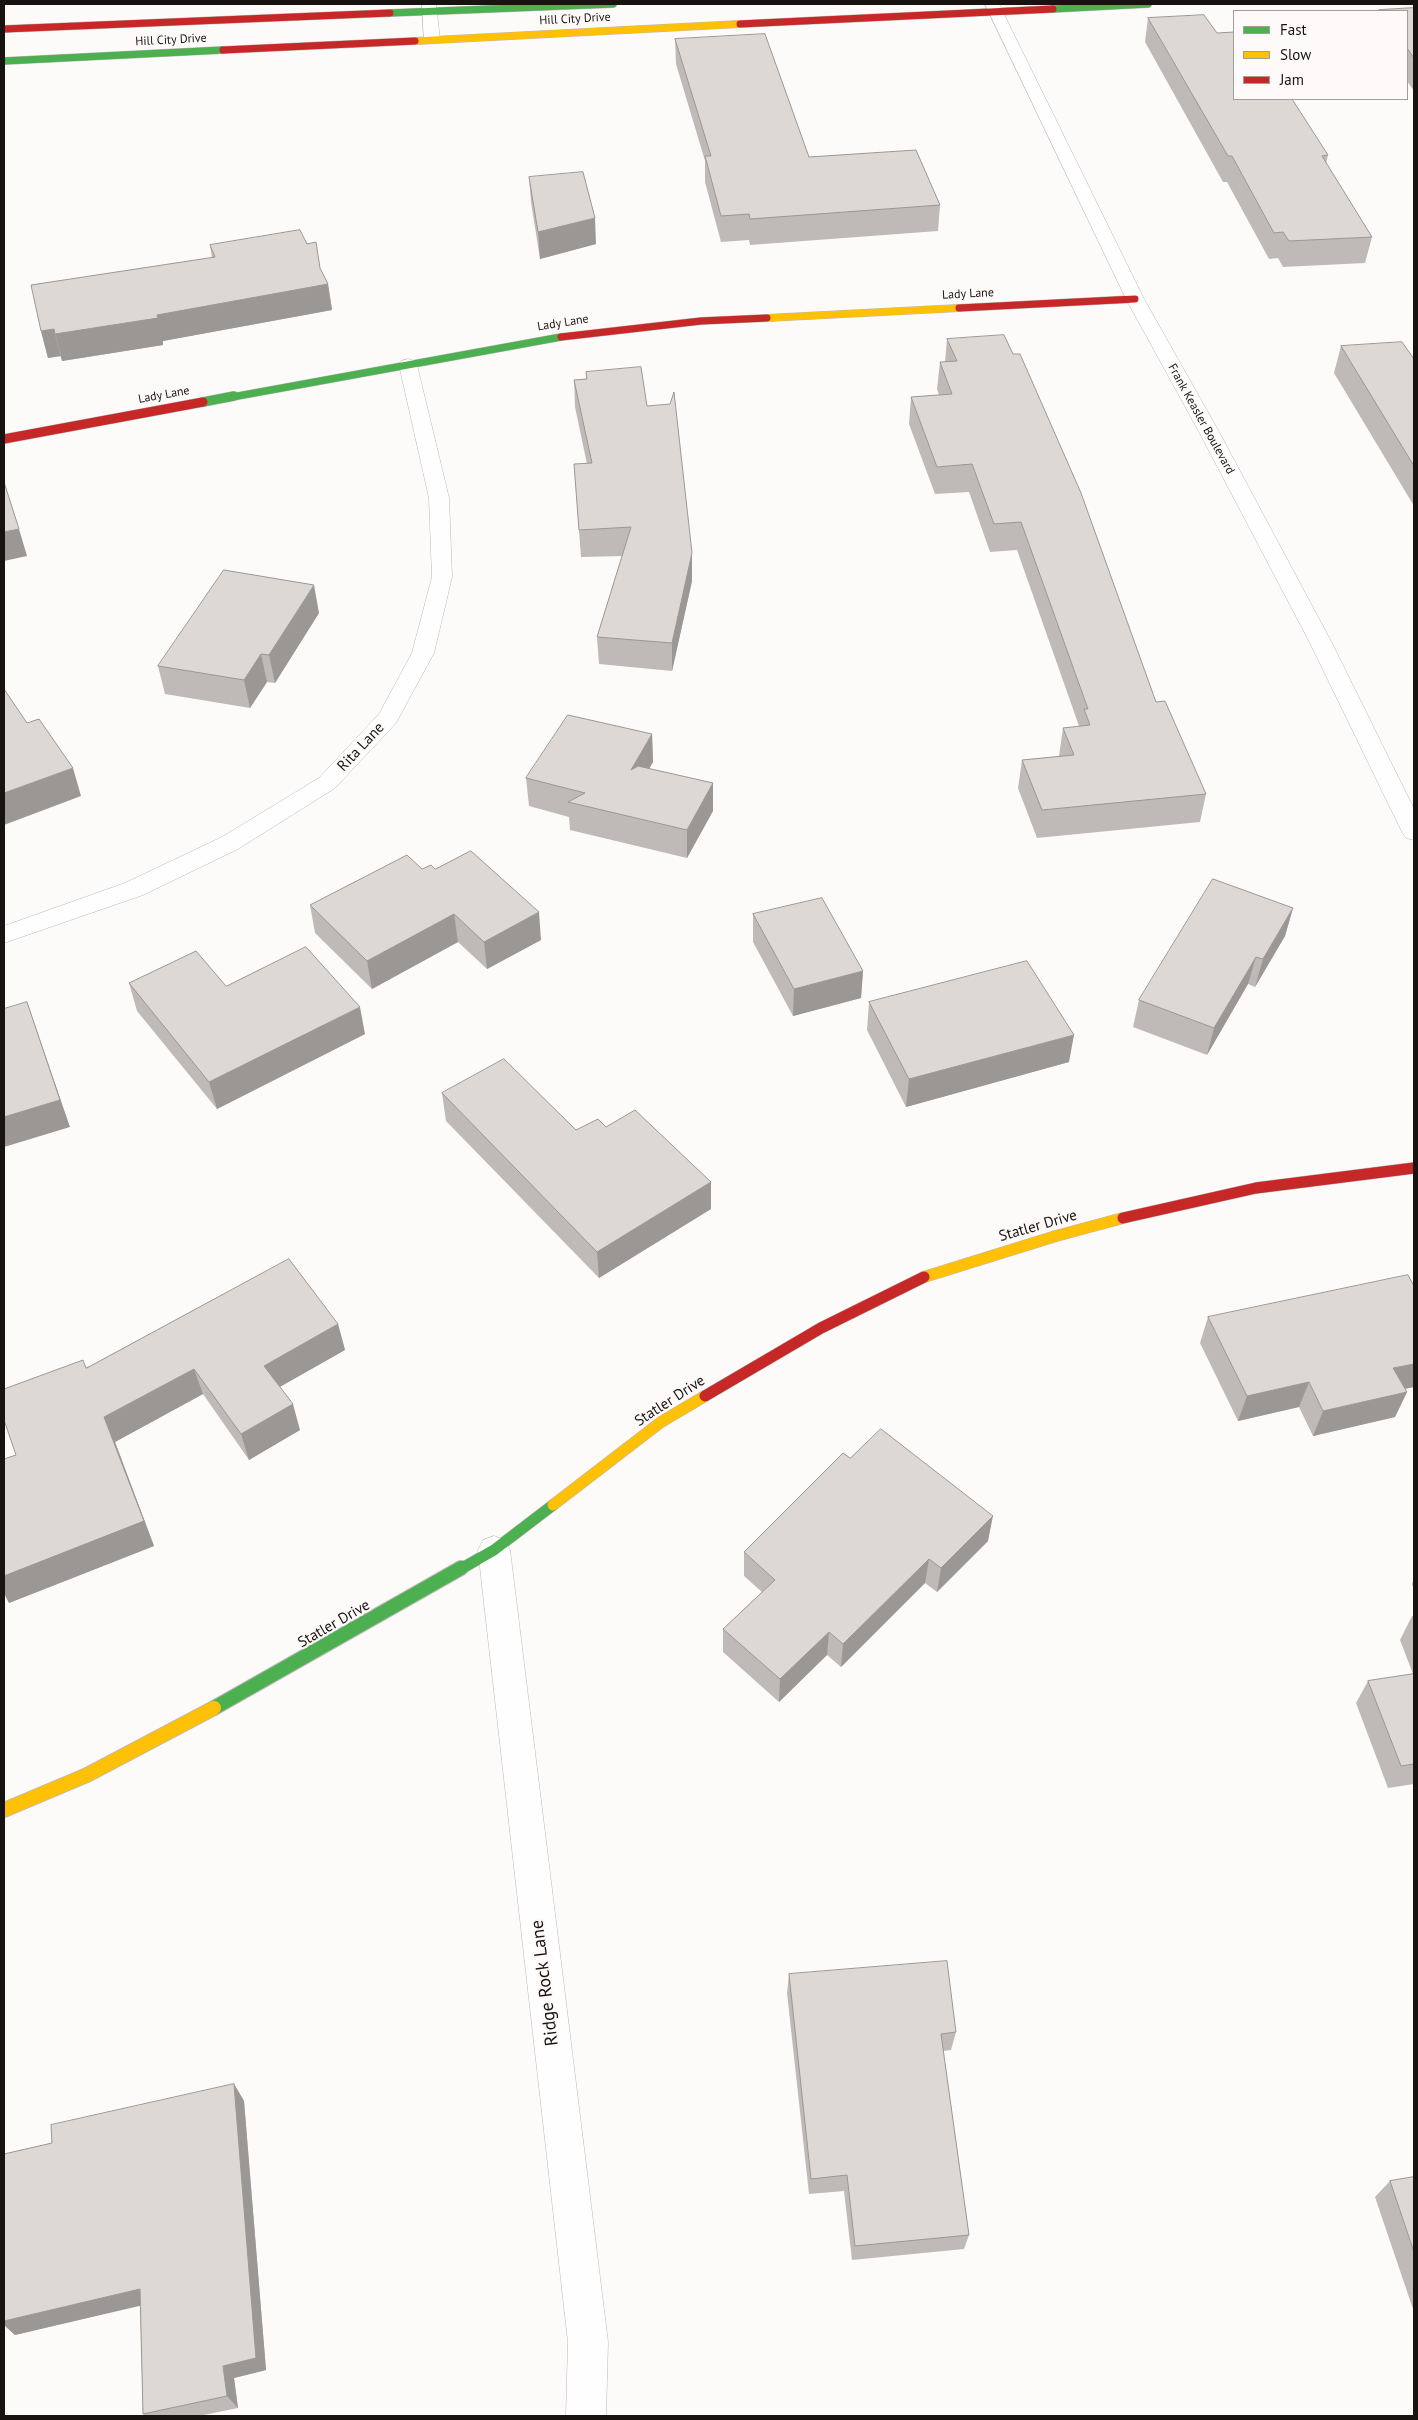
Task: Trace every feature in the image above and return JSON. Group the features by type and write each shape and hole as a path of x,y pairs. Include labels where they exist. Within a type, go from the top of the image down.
{"street":[{"name":"Hill City Drive","path":"4,29 430,8 613,4"},
{"name":"Hill City Drive","path":"4,61 432,40 994,8 1148,4"},
{"path":"430,8 432,40"},
{"name":"Frank Keasler Boulevard","path":"994,8 1135,299 1208,430 1316,634 1414,832"},
{"name":"Lady Lane","path":"4,439 582,333 701,321 1135,299"},
{"name":"Rita Lane","path":"4,935 134,889 230,843 327,784 388,718 423,654 442,577 439,498 408,364"},
{"name":"Statler Drive","path":"4,1810 87,1775 240,1694 494,1550 661,1422 820,1328 932,1273 1056,1236 1165,1207 1256,1188 1414,1168"},
{"name":"Ridge Rock Lane","path":"494,1550 588,2342 586,2416"}],"building":[{"path":"1414,8 1414,58 1408,49 1408,10 1379,10"},
{"path":"1204,15 1217,33 1233,32 1233,100 1293,100 1328,155 1322,156 1372,237 1289,241 1283,232 1274,233 1232,156 1228,156 1148,18"},
{"path":"765,34 809,157 916,150 940,205 750,219 749,214 721,216 705,156 711,156 675,39"},
{"path":"583,172 595,218 538,232 529,177"},
{"path":"300,230 307,244 316,242 320,268 328,284 157,315 158,318 55,334 54,329 41,331 31,285 215,257 210,245"},
{"path":"1004,335 1013,354 1020,354 1081,493 1156,702 1165,701 1206,794 1042,810 1022,760 1074,755 1063,728 1090,725 1084,709 1088,709 1021,522 994,524 972,464 937,467 911,397 952,394 940,362 957,361 947,339"},
{"path":"1402,342 1414,359 1414,466 1341,346"},
{"path":"641,367 647,406 670,404 674,392 692,553 672,643 597,637 631,527 579,530 574,464 592,463 574,380 587,379 586,372"},
{"path":"4,482 19,529 4,532"},
{"path":"224,570 314,585 269,655 261,654 244,680 158,666"},
{"path":"4,689 27,723 39,719 73,768 4,793"},
{"path":"568,715 652,734 631,770 638,766 713,783 687,830 568,802 585,793 526,778"},
{"path":"471,851 539,912 484,942 454,914 367,961 310,905 407,855 422,869 431,865 435,869"},
{"path":"1213,879 1293,908 1263,959 1256,957 1214,1028 1139,1000"},
{"path":"822,898 863,971 794,989 753,914"},
{"path":"306,947 360,1007 209,1082 129,983 196,951 226,986"},
{"path":"1027,961 1074,1035 909,1079 869,1002"},
{"path":"27,1002 60,1100 4,1117 4,1009"},
{"path":"504,1059 576,1130 598,1119 606,1127 635,1110 711,1182 597,1252 442,1093"},
{"path":"289,1259 338,1324 264,1366 293,1404 241,1434 194,1369 104,1417 144,1521 4,1576 4,1459 16,1455 4,1420 4,1389 83,1360 86,1368"},
{"path":"1408,1275 1414,1286 1414,1364 1393,1368 1407,1392 1323,1411 1309,1382 1247,1396 1208,1317"},
{"path":"881,1429 993,1516 941,1568 929,1559 843,1644 829,1632 780,1679 723,1629 775,1580 744,1552 843,1453 850,1458"},
{"path":"1414,1674 1414,1764 1401,1766 1368,1681"},
{"path":"947,1961 956,2032 941,2034 969,2235 855,2246 847,2175 811,2179 789,1974"},
{"path":"234,2084 256,2358 223,2366 227,2396 143,2414 140,2289 4,2321 4,2154 52,2143 51,2125"},
{"path":"1414,2177 1414,2252 1390,2181"}],"traffic: fast":[{"path":"390,13 613,4"},
{"path":"1053,9 1148,4"},
{"path":"4,61 223,50"},
{"path":"203,402 561,337"},
{"path":"214,1708 494,1550 553,1505"}],"traffic: slow":[{"path":"415,41 740,24"},
{"path":"767,318 959,308"},
{"path":"924,1277 1056,1236 1123,1218"},
{"path":"553,1505 661,1422 705,1396"},
{"path":"4,1810 87,1775 214,1708"}],"traffic: jam":[{"path":"740,24 1053,9"},
{"path":"4,29 390,13"},
{"path":"223,50 415,41"},
{"path":"959,308 1135,299"},
{"path":"561,337 701,321 767,318"},
{"path":"4,439 203,402"},
{"path":"1123,1218 1256,1188 1414,1168"},
{"path":"705,1396 821,1328 924,1277"}]}
